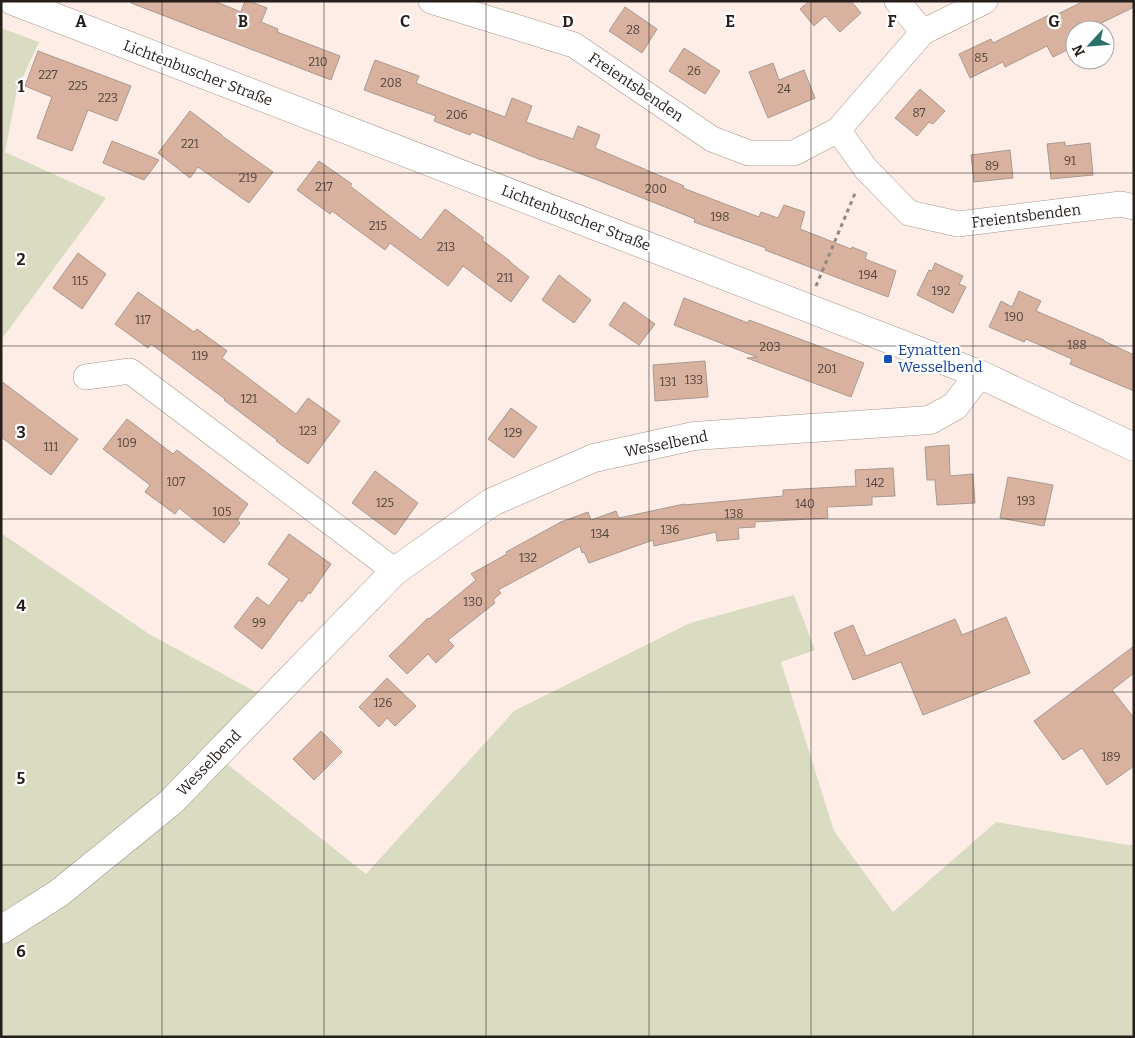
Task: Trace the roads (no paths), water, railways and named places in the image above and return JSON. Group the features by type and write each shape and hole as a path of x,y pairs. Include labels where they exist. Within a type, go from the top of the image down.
{"street":[{"name":"Lichtenbuscher Straße","path":"13,1 979,374 1134,447"},
{"name":"Freientsbenden","path":"431,1 574,44 712,139 749,153 794,153 838,130 923,32 985,1"},
{"path":"897,1 923,32"},
{"name":"Freientsbenden","path":"838,130 866,169 909,213 958,224 1121,204 1134,206"},
{"path":"86,378 130,371 395,572"},
{"name":"Wesselbend","path":"1,930 59,893 172,802 395,572 492,502 594,458 694,436 930,420 956,406 979,374"}],"place":[{"name":"Eynatten Wesselbend","path":"888,359"}]}
